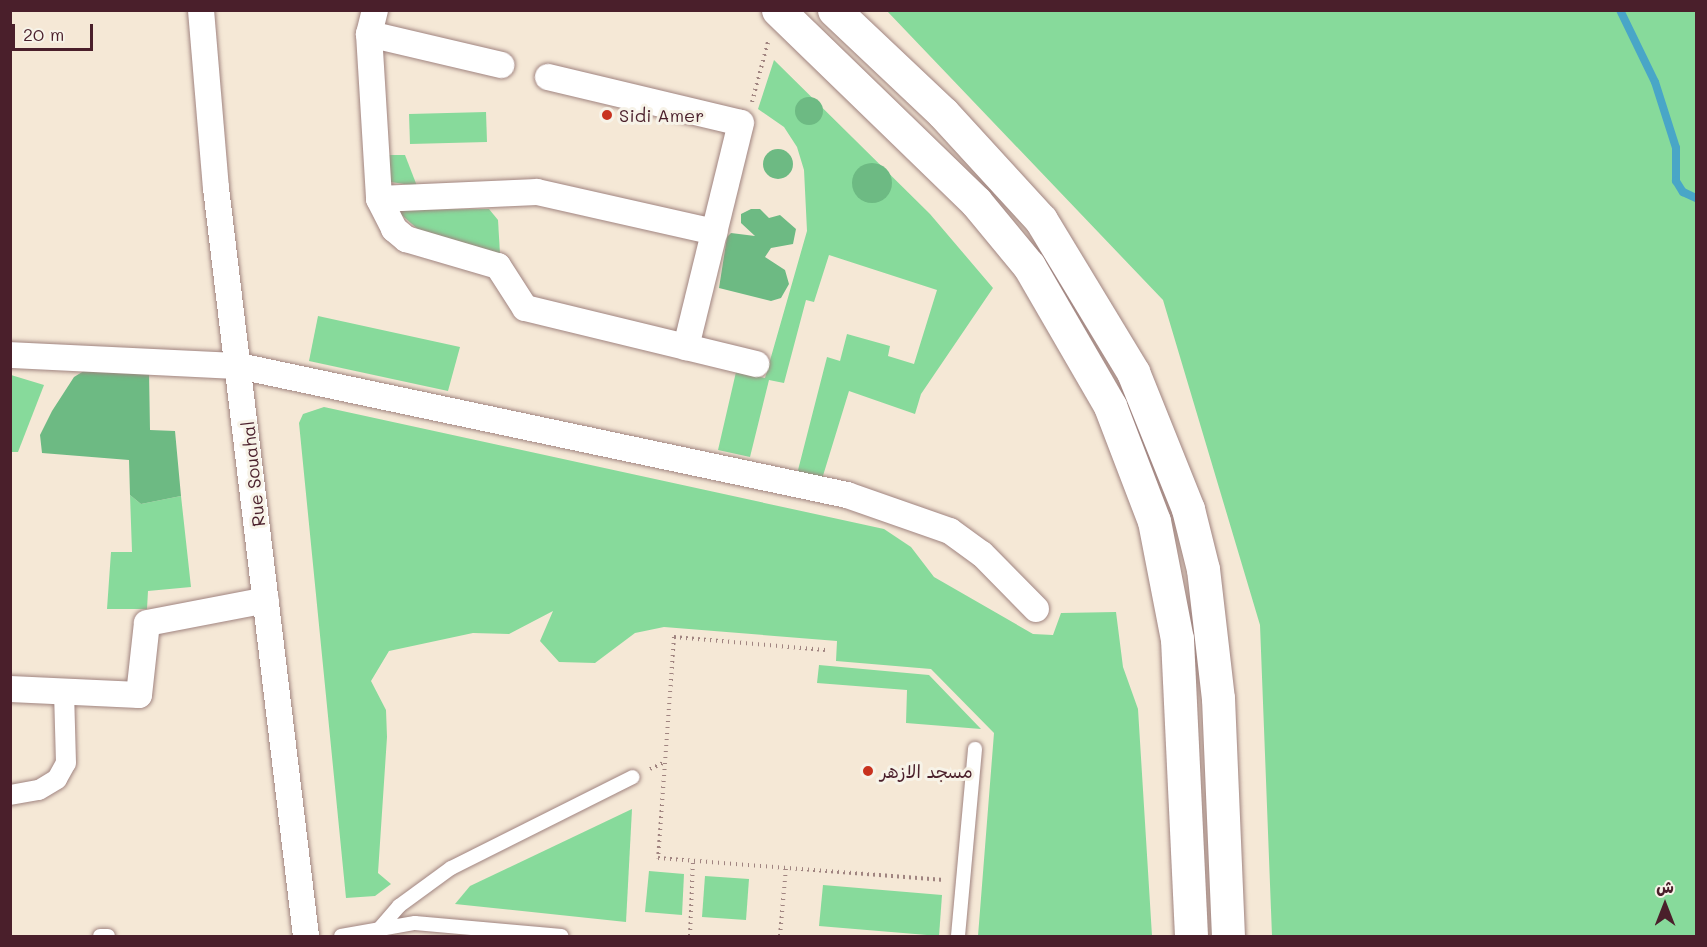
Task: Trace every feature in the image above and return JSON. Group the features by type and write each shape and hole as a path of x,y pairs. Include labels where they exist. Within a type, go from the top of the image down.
{"main road":[{"path":"778,10 920,142 976,202 1029,266 1110,406 1154,521 1178,639 1191,936"},
{"path":"834,10 943,113 1041,220 1104,316 1138,382 1188,509 1203,570 1218,698 1228,936"}],"street":[{"name":"Rue Souahal","path":"201,10 239,366 306,936"},
{"path":"501,65 372,22 379,199 384,216 406,239 498,266 525,308 756,364"},
{"path":"548,77 741,123 686,347"},
{"path":"379,199 537,192 715,232"},
{"path":"10,355 239,366 900,510 950,531 982,554 1036,609"},
{"path":"10,689 139,695 147,623 266,600"},
{"path":"10,795 39,790 57,779 66,763 64,692"}],"lane":[{"path":"958,936 975,749"},
{"path":"376,931 451,868 633,777"},
{"path":"341,936 415,923 561,936"},
{"path":"100,936 108,936"}],"path":[{"path":"750,110 762,66"},
{"path":"825,650 674,637 658,858 963,882"},
{"path":"690,936 693,860"},
{"path":"780,936 786,868"}],"green space":[{"path":"887,11 1696,11 1696,936 1272,936 1260,625 1163,300"},
{"path":"774,60 930,214 993,288 921,394 915,414 849,391 822,479 797,474 827,357 840,361 847,334 890,346 888,356 914,364 937,290 829,255 814,302 806,300 784,383 769,380 750,457 718,450 736,372 765,378 807,231 804,170 797,147 784,127 758,109"},
{"path":"809,97 819,101 823,111 819,121 809,125 799,121 795,111 799,101"},
{"path":"486,112 487,142 410,144 409,114"},
{"path":"778,149 789,153 793,164 789,175 778,179 767,175 763,164 767,153"},
{"path":"388,155 405,155 417,186 391,182"},
{"path":"872,163 886,169 892,183 886,197 872,203 858,197 852,183 858,169"},
{"path":"489,209 498,220 500,254 421,232 396,210"},
{"path":"751,209 760,209 769,218 780,215 796,229 793,244 771,248 765,257 785,270 789,284 781,298 771,301 719,288 727,237 731,233 755,236 741,223 741,214"},
{"path":"318,316 460,347 448,391 309,361"},
{"path":"87,369 149,371 150,430 175,431 181,496 141,504 130,495 129,460 42,453 40,435 52,411 74,377"},
{"path":"11,375 44,385 18,452 11,452"},
{"path":"324,407 884,529 911,547 934,577 1033,634 1053,635 1061,613 1116,612 1123,667 1138,709 1152,936 978,936 994,733 931,669 836,661 837,641 664,627 635,633 595,663 559,662 540,641 553,611 509,634 473,633 389,651 371,681 386,710 387,737 378,873 391,884 375,896 346,898 299,423 303,414"},
{"path":"130,495 141,504 181,496 191,587 148,591 147,609 107,609 111,552 132,552"},
{"path":"819,665 929,675 981,729 906,723 907,690 817,683"},
{"path":"632,809 626,922 455,904 470,886"},
{"path":"649,871 684,874 682,915 645,912"},
{"path":"705,876 749,879 746,920 702,917"},
{"path":"823,885 942,895 939,936 819,926"}],"waterway":[{"path":"1620,10 1655,82 1676,148 1676,181 1683,192 1696,198"}],"place":[{"name":"Sidi Amer","path":"607,115"},
{"name":"مسجد الازهر","path":"868,771"}]}
